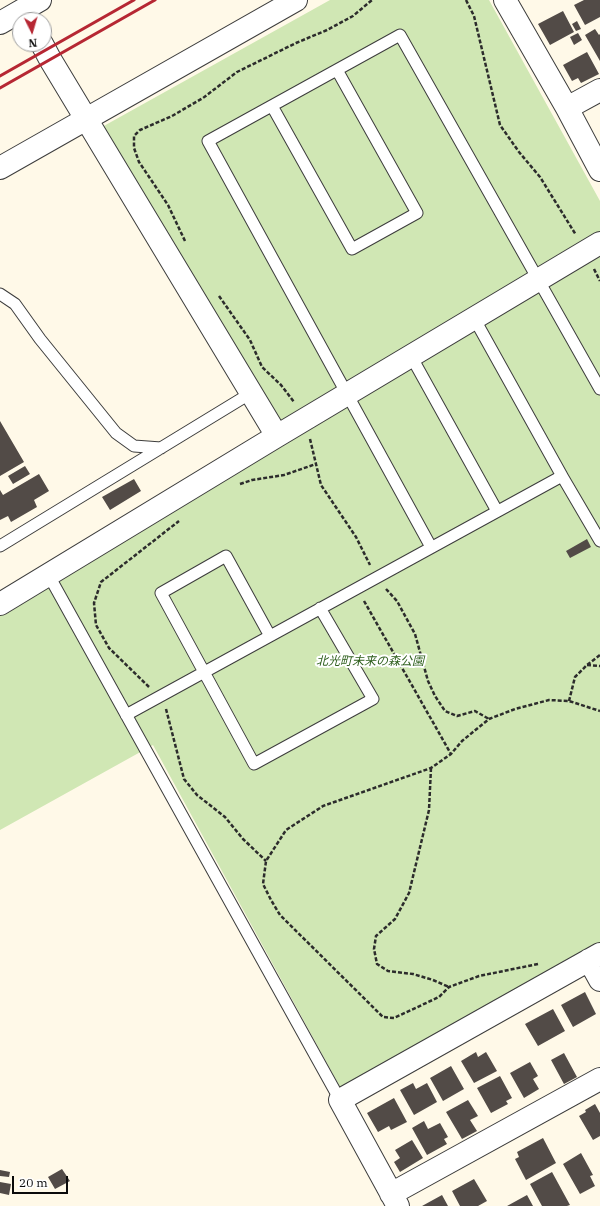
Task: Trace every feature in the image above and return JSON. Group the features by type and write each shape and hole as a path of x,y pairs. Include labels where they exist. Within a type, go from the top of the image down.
{"street":[{"path":"27,12 40,0"},
{"path":"0,168 296,0"},
{"path":"514,3 600,170"},
{"path":"0,23 12,19"},
{"path":"46,52 277,436"},
{"path":"567,108 600,90"},
{"path":"0,604 593,247"},
{"path":"600,980 594,957 340,1100 395,1200 600,1079"}],"lane":[{"path":"432,547 208,141 400,34 600,389"},
{"path":"272,106 352,249 417,213 337,70"},
{"path":"0,294 15,304 40,339 116,433 134,446 160,448"},
{"path":"474,318 600,541"},
{"path":"411,356 497,511"},
{"path":"0,546 251,393"},
{"path":"126,715 562,476"},
{"path":"270,636 226,556 161,593 254,764 373,699 320,608"},
{"path":"48,574 340,1100"}],"path":[{"path":"186,244 168,205 139,162 134,148 134,136 140,130 172,116 203,98 237,72 296,43 327,30 353,16 372,0"},
{"path":"466,0 474,16 500,124 519,152 540,176 568,220 593,247 600,281"},
{"path":"218,296 250,340 262,367 281,385 306,419 321,485 356,537 376,578 397,601 415,634 428,681 445,712 457,716 475,711 489,719"},
{"path":"357,588 451,754"},
{"path":"569,701 575,677 600,655"},
{"path":"587,665 600,666"},
{"path":"539,964 479,976 449,988 439,997 394,1018 383,1017 280,915 263,884 266,861 286,830 322,806 430,768 451,754 462,741 489,719 515,709 549,700 569,701 600,711"},
{"path":"430,768 429,810 409,893 395,919 376,936 374,949 377,964 388,971 413,974 432,980 449,988"}],"green space":[{"name":"北光町未来の森公園","path":"330,0 489,0 600,201 600,944 340,1087 153,745 0,830 0,609 288,443 102,127"}],"building":[{"path":"584,0 600,0 600,17 585,25 574,5"},
{"path":"563,11 574,32 550,45 538,24"},
{"path":"577,21 581,29 576,31 572,24"},
{"path":"595,29 599,35 600,34 600,61 585,35"},
{"path":"578,33 582,40 574,45 570,37"},
{"path":"587,52 599,74 581,83 578,78 572,81 563,65"},
{"path":"0,421 24,462 0,476"},
{"path":"25,466 30,474 13,484 8,476"},
{"path":"39,474 49,491 34,500 37,507 11,522 8,516 0,520 0,490 3,495"},
{"path":"134,479 141,491 110,510 102,497"},
{"path":"587,539 591,547 570,558 566,551"},
{"path":"585,992 596,1014 573,1027 561,1005"},
{"path":"553,1009 565,1031 538,1046 525,1024"},
{"path":"476,1052 478,1057 486,1052 497,1071 474,1083 461,1061"},
{"path":"564,1053 577,1077 564,1084 551,1060"},
{"path":"530,1062 538,1076 533,1079 539,1089 524,1098 510,1073"},
{"path":"451,1066 464,1089 443,1101 430,1078"},
{"path":"500,1076 512,1098 506,1101 508,1104 491,1113 477,1088"},
{"path":"413,1083 416,1089 427,1083 437,1102 414,1115 400,1090"},
{"path":"394,1098 407,1122 391,1130 389,1126 378,1132 367,1113"},
{"path":"468,1100 478,1116 470,1120 477,1131 462,1139 446,1112"},
{"path":"595,1104 600,1113 600,1136 593,1140 579,1116"},
{"path":"424,1121 428,1129 440,1123 448,1137 444,1139 447,1144 427,1155 412,1128"},
{"path":"543,1138 556,1163 526,1180 515,1159 519,1157 517,1152"},
{"path":"412,1140 423,1158 400,1172 394,1162 400,1158 395,1150"},
{"path":"581,1153 593,1175 590,1176 595,1186 580,1194 563,1164"},
{"path":"62,1169 70,1181 55,1189 48,1177"},
{"path":"0,1170 10,1172 9,1177 0,1176"},
{"path":"552,1172 570,1205 542,1206 530,1184"},
{"path":"474,1179 487,1201 478,1206 460,1206 452,1191"},
{"path":"0,1182 11,1184 9,1195 0,1193"},
{"path":"442,1195 448,1206 422,1206"},
{"path":"527,1195 533,1206 507,1206"}],"railway":[{"path":"0,76 134,0"},
{"path":"0,88 155,0"}]}
